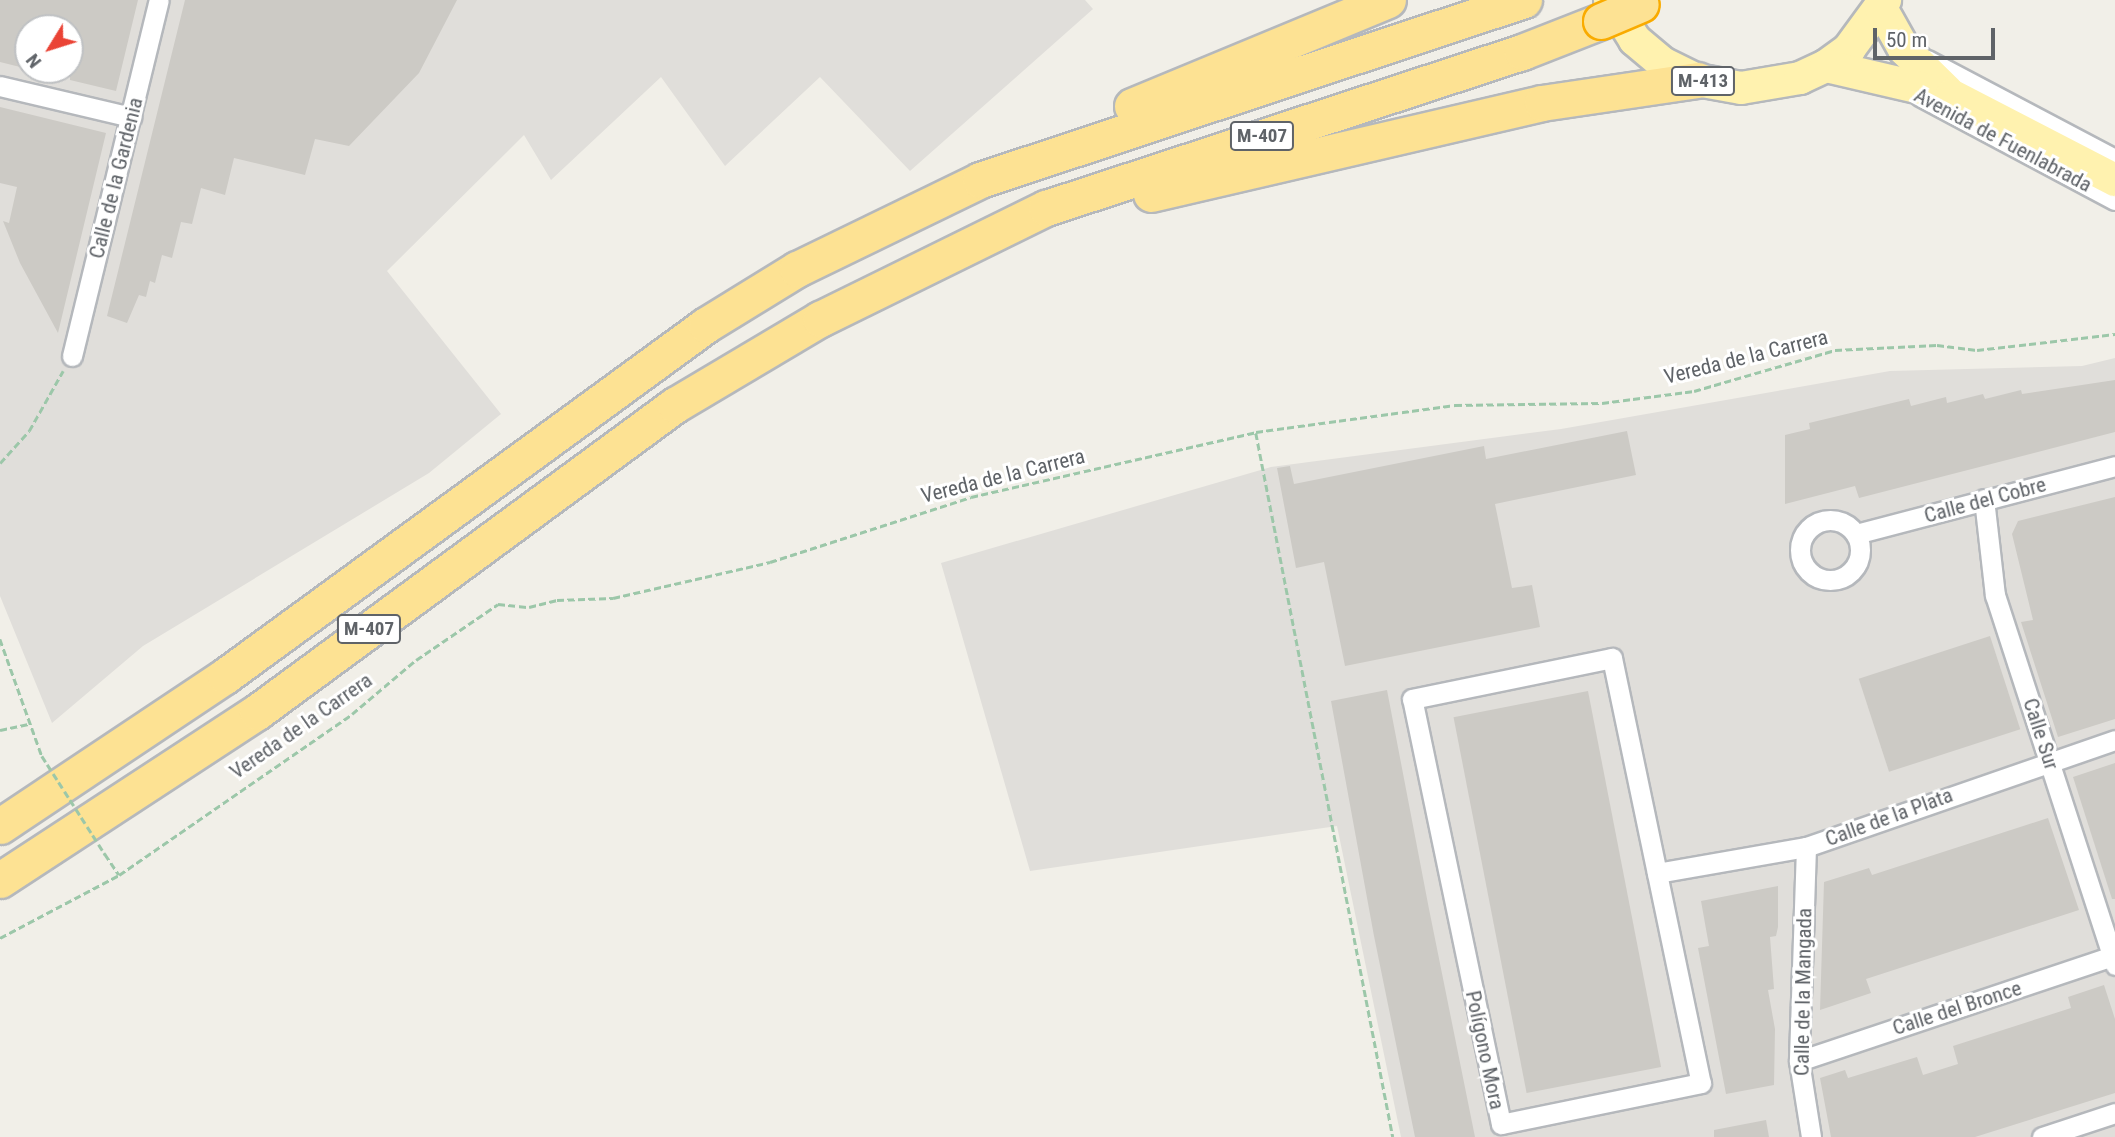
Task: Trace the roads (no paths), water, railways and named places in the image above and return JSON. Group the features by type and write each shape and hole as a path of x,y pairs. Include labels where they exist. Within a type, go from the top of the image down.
{"highway":[{"path":"980,180 1027,150 1388,0"},
{"name":"M-407","path":"0,826 225,676 706,325 797,269 980,180 1524,0"},
{"name":"M-407","path":"0,880 257,712 675,405 820,319 928,263 1058,204 1522,52 1625,6"},
{"path":"928,263 947,262 1136,198 1259,167 1542,103 1697,80"}],"main road":[{"name":"M-413","path":"1625,6 1635,40 1662,62 1697,80 1741,88 1800,78 1826,66 1849,49 1883,4 1904,49 1951,95"},
{"name":"M-413","path":"1826,66 1892,79 1951,95"},
{"name":"Avenida de Fuenlabrada","path":"1951,95 2115,180"}],"street":[{"name":"Calle de la Gardenia","path":"72,355 159,0"},
{"name":"Avenida de Fuenlabrada","path":"1904,49 2115,159"},
{"name":"Avenida de Fuenlabrada","path":"1892,79 2115,200"},
{"path":"0,86 131,117"},
{"name":"Calle del Cobre","path":"1856,534 2115,466"},
{"name":"Calle Sur","path":"1984,499 1995,595 2114,959"},
{"name":"Polígono Mora","path":"1612,658 1657,873 1700,1083 1500,1124 1412,699 1612,658"},
{"name":"Calle de la Plata","path":"1657,873 1806,847 2050,760 2115,740"},
{"name":"Calle de la Mangada","path":"1806,847 1800,1061 1811,1137"},
{"name":"Calle del Bronce","path":"1800,1061 2114,959"},
{"path":"2042,1137 2115,1114"}]}
